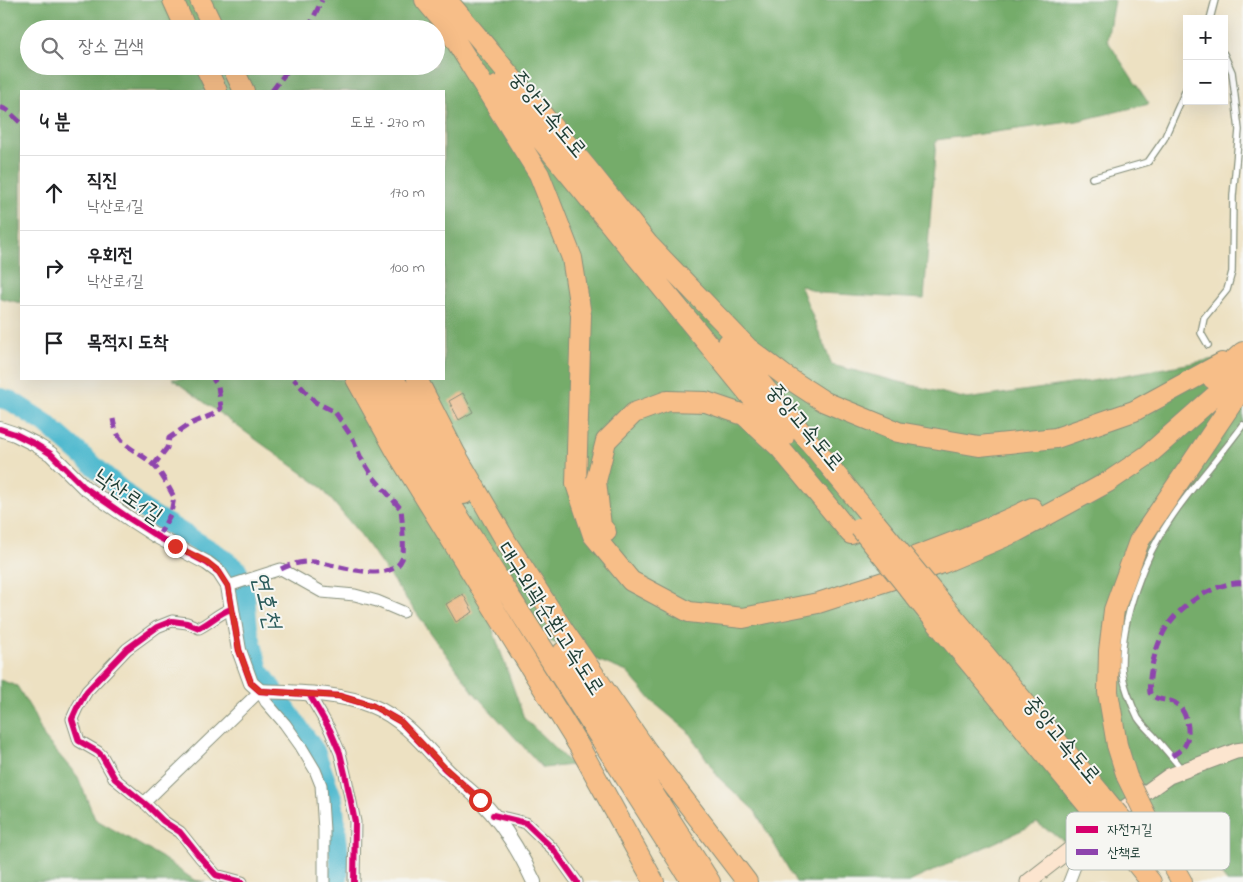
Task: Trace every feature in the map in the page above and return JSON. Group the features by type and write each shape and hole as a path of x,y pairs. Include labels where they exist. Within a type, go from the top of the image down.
{"highway":[{"path":"173,0 182,20"},
{"path":"200,0 210,20"},
{"name":"중앙고속도로","path":"425,0 442,20"},
{"name":"중앙고속도로","path":"447,0 648,244 862,528"},
{"name":"중앙고속도로","path":"445,23 786,440 1102,812"},
{"path":"448,27 539,174 572,258 581,315 576,484 594,535 631,581 689,612 743,618 818,603 943,563 1006,536 1108,482 1148,455 1243,371"},
{"path":"207,75 212,90"},
{"path":"209,75 216,90"},
{"path":"237,75 244,89"},
{"path":"648,244 748,348 785,376 825,402 898,432 979,446 1056,438 1134,412 1191,382 1243,351"},
{"path":"862,528 744,415 706,402 667,401 634,413 606,440 596,481 601,526 636,572 693,600 738,606 812,594 938,549 1009,519 1097,475 1142,444 1243,351"},
{"path":"357,380 396,451 579,746 654,882"},
{"name":"대구외곽순환고속도로","path":"375,380 431,473 692,882"},
{"name":"대구외곽순환고속도로","path":"395,380 494,544 710,882"},
{"path":"418,380 507,543 564,631 647,751 746,882"},
{"path":"1144,812 1127,777 1117,745 1108,692 1109,651 1114,610 1139,541 1243,387"},
{"name":"중앙고속도로","path":"1146,870 1151,882"},
{"name":"중앙고속도로","path":"1158,870 1173,882"},
{"path":"1175,870 1182,882"}],"main road":[{"path":"1120,812 1169,776 1243,750"},
{"path":"1028,882 1066,853"}],"street":[{"name":"낙산로1길","path":"0,429 35,444 50,454 84,487 158,537 207,562 231,586"},
{"path":"324,882 324,830 321,786 315,770 300,745 266,702 260,691 251,683 239,650 231,610 231,586 281,569 322,592 377,601 403,612"},
{"path":"231,610 221,612 209,623 199,628 187,623 172,621 157,626 149,634 126,648 87,691 72,719 79,741 102,756 115,779 163,821 180,832 216,875 242,882"},
{"path":"144,803 260,691 339,696 373,706 401,722 493,815 522,858 534,882"},
{"path":"309,694 330,730 340,753 346,778 355,822 354,882"},
{"path":"493,815 526,823 554,850 577,882"},
{"path":"1069,882 1074,870"}],"lane":[{"path":"1211,15 1215,0"},
{"path":"1208,345 1201,333 1204,318 1227,290 1234,254 1233,196 1239,130 1232,72 1227,60"},
{"path":"1092,178 1148,162 1164,138 1183,96"},
{"path":"1182,770 1139,718 1123,677 1123,645 1137,586 1148,559 1170,519 1243,425"}],"green space":[{"path":"0,0 1114,0 1107,40 1149,104 1077,121 936,140 924,299 819,293 800,285 832,365 967,399 1092,381 1243,354 1243,882 1227,882 1218,870 1230,870 1230,812 1066,812 1066,842 1037,823 909,882 796,882 755,811 719,778 688,731 653,702 627,672 488,616 524,718 572,765 543,768 475,694 358,532 319,485 173,380 445,380 445,90 20,90 20,303 0,298"},
{"path":"0,680 17,686 31,709 44,737 78,777 95,819 161,857 194,880 206,882 0,882"}],"building":[{"path":"463,393 473,412 459,420 449,401"},
{"path":"463,594 473,612 456,622 446,604"}],"waterway":[{"name":"연호천","path":"0,398 11,401 45,423 143,509 217,554 237,569 245,595 248,629 259,670 315,751 333,800 340,864 337,882"}],"marked path":[{"path":"312,20 322,0"},
{"path":"273,90 284,75"},
{"path":"0,107 7,110 20,122"},
{"path":"153,466 167,448 169,438 188,425 214,414 221,408 218,386 214,380"},
{"path":"281,569 297,563 311,562 362,571 387,571 396,567 403,556 401,509 373,477 360,456 353,439 335,412 315,402 295,380"},
{"path":"113,419 120,437 158,470 174,497 171,513 158,537"},
{"path":"1172,756 1185,745 1188,727 1185,716 1179,706 1175,703 1156,698 1150,693 1150,676 1161,637 1176,615 1202,595 1213,589 1233,583 1243,583"}],"cycle path":[{"path":"0,429 15,434 51,454 84,487 158,537 207,563 219,572 228,586 239,650 251,683 260,691 339,696 373,706 401,722 445,769 481,800"},
{"path":"231,609 199,628 187,623 172,621 157,627 127,649 87,691 72,719 79,741 102,756 115,779 163,821 180,832 216,875 242,882"},
{"path":"309,694 330,730 340,753 346,778 355,822 354,882"},
{"path":"493,815 526,823 554,850 577,882"}],"route":[{"path":"175,546 207,562 219,572 228,586 239,650 251,683 260,691 339,696 373,706 401,722 446,769 480,800"}]}
